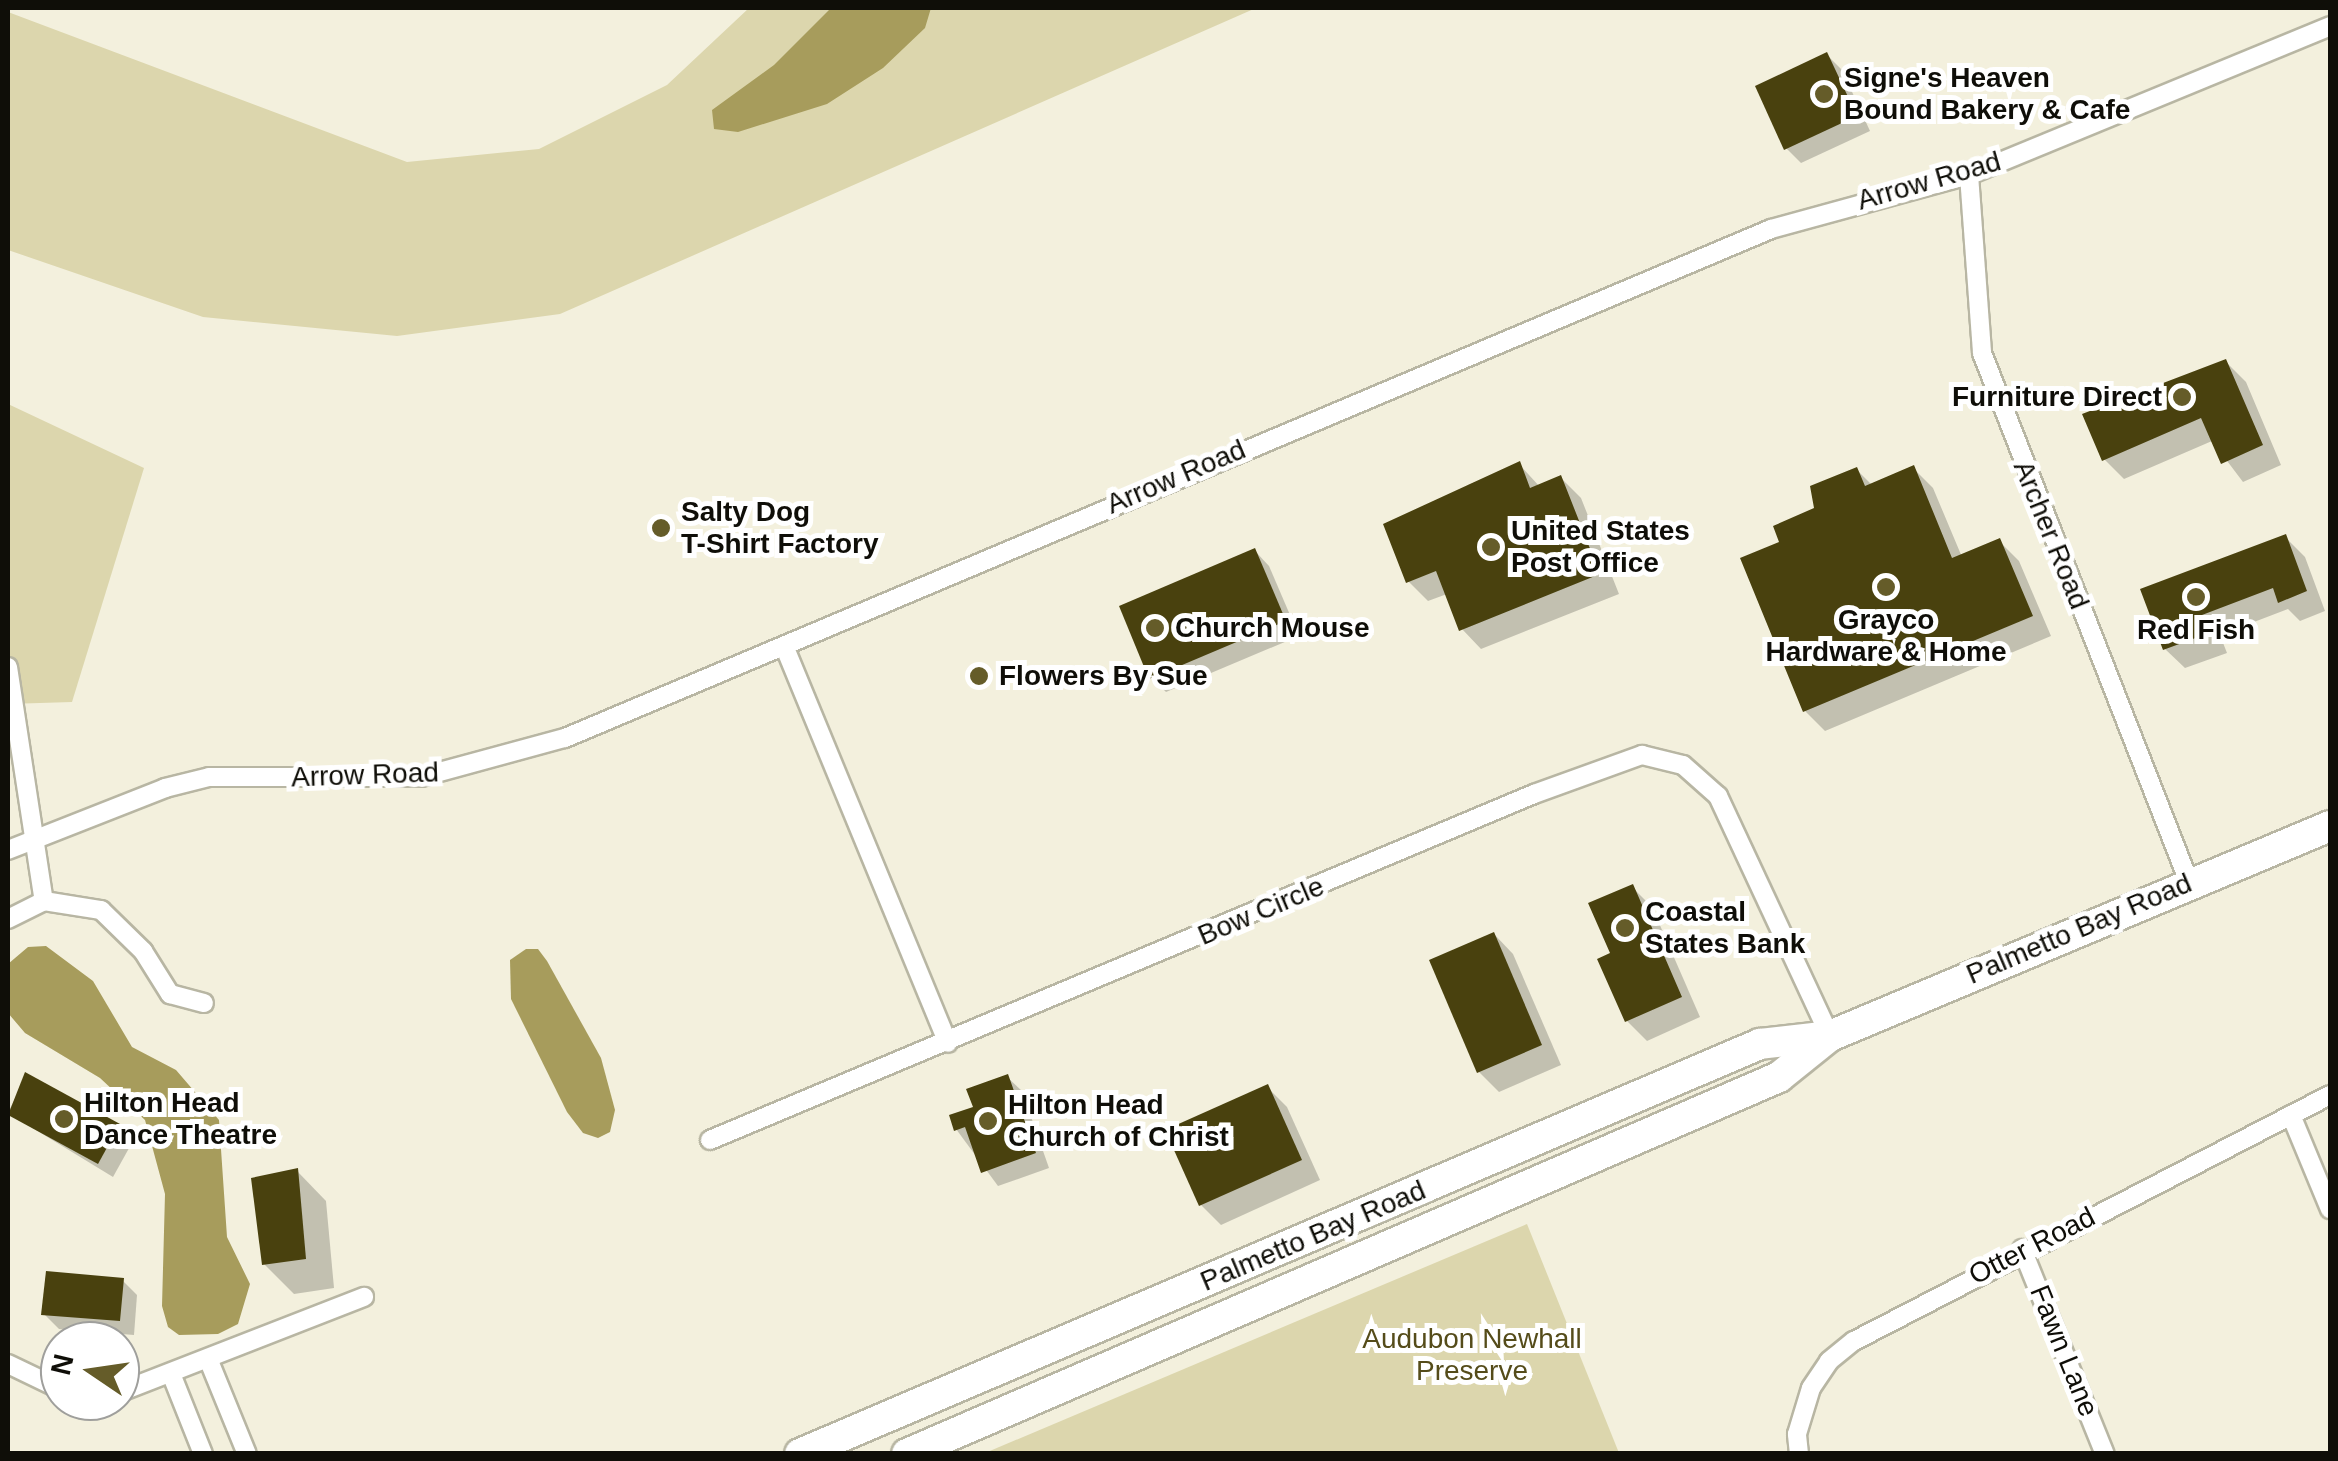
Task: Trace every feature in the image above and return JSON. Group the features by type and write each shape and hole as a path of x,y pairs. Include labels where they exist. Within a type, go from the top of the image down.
{"highway":[{"name":"Palmetto Bay Road","path":"907,1454 1778,1078 1830,1036 2330,826"},
{"name":"Palmetto Bay Road","path":"800,1454 1760,1044 1830,1036"}],"street":[{"name":"Arrow Road","path":"8,850 165,788 210,778 388,780 460,771 572,735 1771,229 1969,175 2330,26"},
{"name":"Archer Road","path":"1969,175 1982,353 2189,882"},
{"path":"784,648 948,1043"},
{"path":"8,666 44,901"},
{"name":"Bow Circle","path":"710,1140 1536,793 1642,754 1683,765 1718,796 1830,1036"},
{"path":"8,919 44,901 101,910 133,939 170,994 204,1003"},
{"name":"Otter Road","path":"1800,1454 1797,1434 1811,1388 1828,1361 2022,1249 2330,1095"},
{"path":"2292,1115 2330,1209"},
{"name":"Fawn Lane","path":"2022,1249 2106,1454"},
{"path":"140,1386 364,1297"},
{"path":"208,1361 248,1454"},
{"path":"8,1364 40,1379"},
{"path":"172,1376 204,1454"}],"green space":[{"path":"749,8 1256,8 560,314 397,336 203,317 8,250 8,12 407,162 539,149 667,85"},
{"path":"8,404 144,468 72,702 8,704"},
{"name":"Audubon Newhall Preserve","path":"1527,1224 1619,1453 985,1453"}],"shaded area":[{"path":"831,8 931,8 925,28 883,68 827,104 738,132 714,129 712,110 774,65"},
{"path":"46,946 93,981 132,1047 176,1070 219,1120 227,1237 250,1284 238,1324 218,1334 179,1335 168,1327 162,1306 165,1194 145,1120 100,1078 25,1033 8,1013 8,964 28,947"},
{"path":"526,949 538,949 547,961 601,1058 615,1110 610,1132 598,1138 583,1133 567,1112 511,999 510,960"}],"building":[{"path":"1827,52 1857,116 1784,150 1755,86"},
{"name":"Furniture Direct","path":"2226,359 2263,445 2221,464 2201,418 2102,461 2082,414"},
{"name":"United States Post Office","path":"1520,461 1530,488 1561,475 1600,574 1459,631 1436,571 1406,583 1383,524"},
{"name":"Grayco Hardware & Home","path":"1914,465 1952,558 2000,538 2033,616 1803,712 1740,558 1779,542 1773,526 1814,508 1810,486 1857,467 1865,486"},
{"name":"Red Fish","path":"2286,534 2307,591 2278,603 2273,588 2202,615 2209,633 2163,650 2140,589"},
{"path":"1255,548 1286,621 1149,679 1119,606"},
{"name":"Coastal States Bank","path":"1633,884 1682,997 1625,1022 1597,959 1610,953 1588,903"},
{"path":"1494,932 1542,1045 1477,1073 1429,960"},
{"name":"Hilton Head Dance Theatre","path":"25,1072 120,1124 98,1164 8,1115"},
{"name":"Hilton Head Church of Christ","path":"1008,1074 1036,1153 981,1173 965,1127 954,1131 949,1115 973,1107 966,1089"},
{"path":"1268,1084 1302,1160 1199,1206 1165,1130"},
{"path":"298,1168 306,1259 262,1265 251,1178"},
{"path":"46,1271 124,1278 120,1321 41,1315"}],"place":[{"name":"Signe's Heaven Bound Bakery & Cafe","path":"1824,94"},
{"name":"Furniture Direct","path":"2182,397"},
{"name":"Salty Dog T-Shirt Factory","path":"661,528"},
{"name":"United States Post Office","path":"1491,547"},
{"name":"Grayco Hardware & Home","path":"1886,587"},
{"name":"Red Fish","path":"2196,597"},
{"name":"Church Mouse","path":"1155,628"},
{"name":"Flowers By Sue","path":"979,676"},
{"name":"Coastal States Bank","path":"1625,928"},
{"name":"Hilton Head Dance Theatre","path":"64,1119"},
{"name":"Hilton Head Church of Christ","path":"988,1121"}]}
